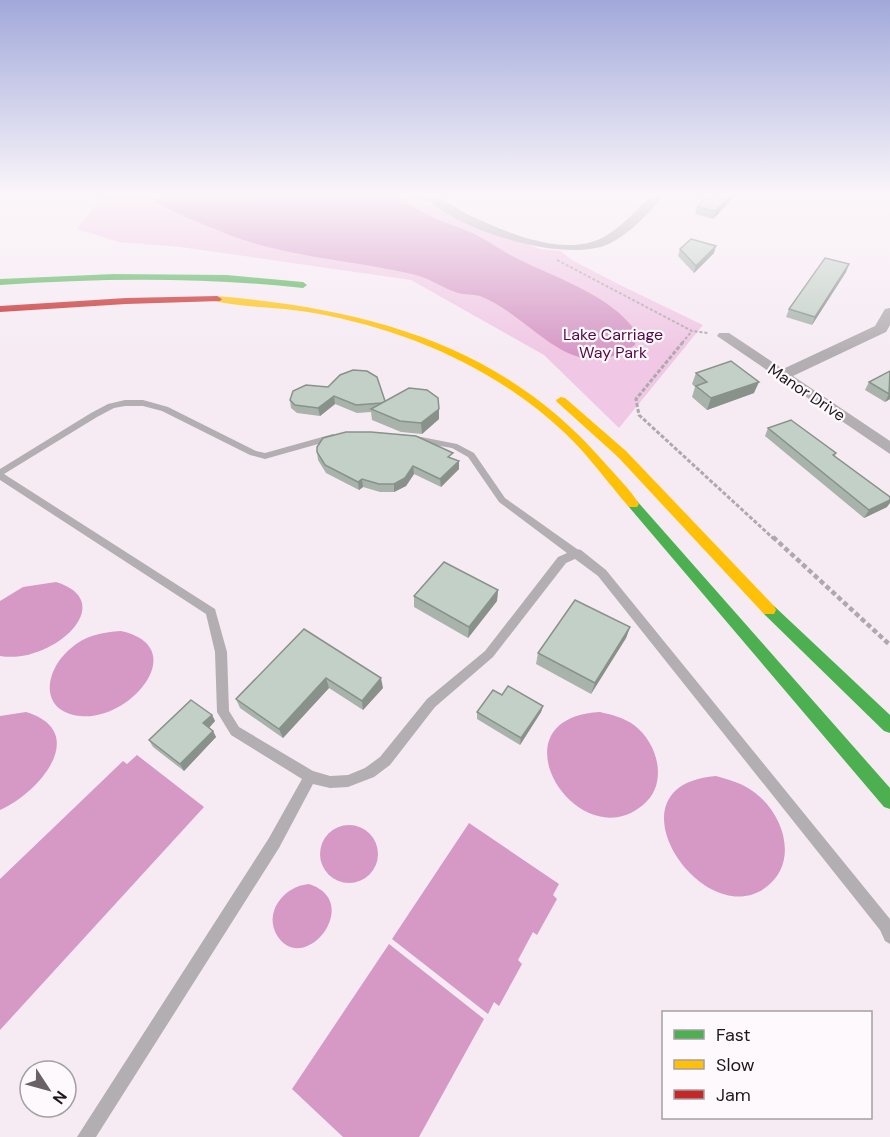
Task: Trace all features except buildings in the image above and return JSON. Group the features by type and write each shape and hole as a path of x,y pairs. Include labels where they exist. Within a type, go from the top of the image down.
{"highway":[{"path":"0,282 106,275 186,273 243,277 316,288"},
{"path":"0,309 169,298 283,305 332,313 388,327 431,343 485,370 521,392 570,432 890,801"},
{"path":"546,389 596,427 725,564 836,677 890,726"}],"street":[{"path":"553,247 581,247"},
{"path":"783,375 881,329 890,312"},
{"name":"Manor Drive","path":"724,336 890,449"}],"lane":[{"path":"344,435 265,456 253,453 165,409 125,403 111,406 94,415 0,475 211,612 221,652 223,712 235,731 310,777 330,782 348,781 369,773 385,761 431,703 489,654 562,560 577,553"},
{"path":"397,436 454,446 471,455 502,500 577,553 609,582 885,925 890,936"},
{"path":"86,1137 274,843 310,777"}],"path":[{"path":"551,247 554,258 692,331 724,336"},
{"path":"692,331 636,399 639,415 890,645"}],"green space":[{"name":"Lake Carriage Way Park","path":"181,247 535,247 560,251 572,260 622,286 703,325 619,428 544,355 411,280"}],"shaded area":[{"path":"271,247 497,247 581,288 613,308 637,333 635,345 612,356 591,359 572,355 554,345 500,306 480,296 458,293 416,275"},
{"path":"56,582 74,591 82,603 81,617 72,630 58,642 40,651 20,656 0,656 0,601 23,587"},
{"path":"121,631 142,639 152,652 153,667 146,682 134,696 118,708 99,715 80,716 66,713 57,706 52,698 51,678 55,668 70,649 87,638"},
{"path":"26,712 45,721 55,733 57,747 52,762 43,777 15,802 0,810 0,716"},
{"path":"600,712 626,720 634,725 649,742 657,764 656,786 651,796 643,805 618,817 593,815 571,801 555,781 547,759 551,737 567,720"},
{"path":"137,755 204,807 0,1030 0,879 123,761 127,764"},
{"path":"716,776 745,786 765,801 780,825 784,839 785,852 776,878 765,888 740,896 715,891 692,875 674,852 665,827 667,804 683,785"},
{"path":"469,823 559,884 553,895 557,899 537,935 533,932 518,960 522,964 499,1006 494,1002 488,1014 392,939"},
{"path":"349,825 360,827 373,838 378,854 376,865 365,878 349,883 338,881 325,870 320,854 322,843 333,830"},
{"path":"309,884 325,893 331,905 330,919 324,932 314,942 302,948 289,947 278,937 274,928 274,910 284,895"},
{"path":"389,944 484,1019 419,1137 343,1137 292,1089"}],"traffic: fast":[{"path":"0,282 190,276 303,285"},
{"path":"633,504 890,801"},
{"path":"769,610 890,726"}],"traffic: slow":[{"path":"217,299 313,310 360,320 451,351 493,373 533,400 578,440 633,504"},
{"path":"561,400 622,454 769,610"}],"traffic: jam":[{"path":"0,309 126,301 217,299"}]}
